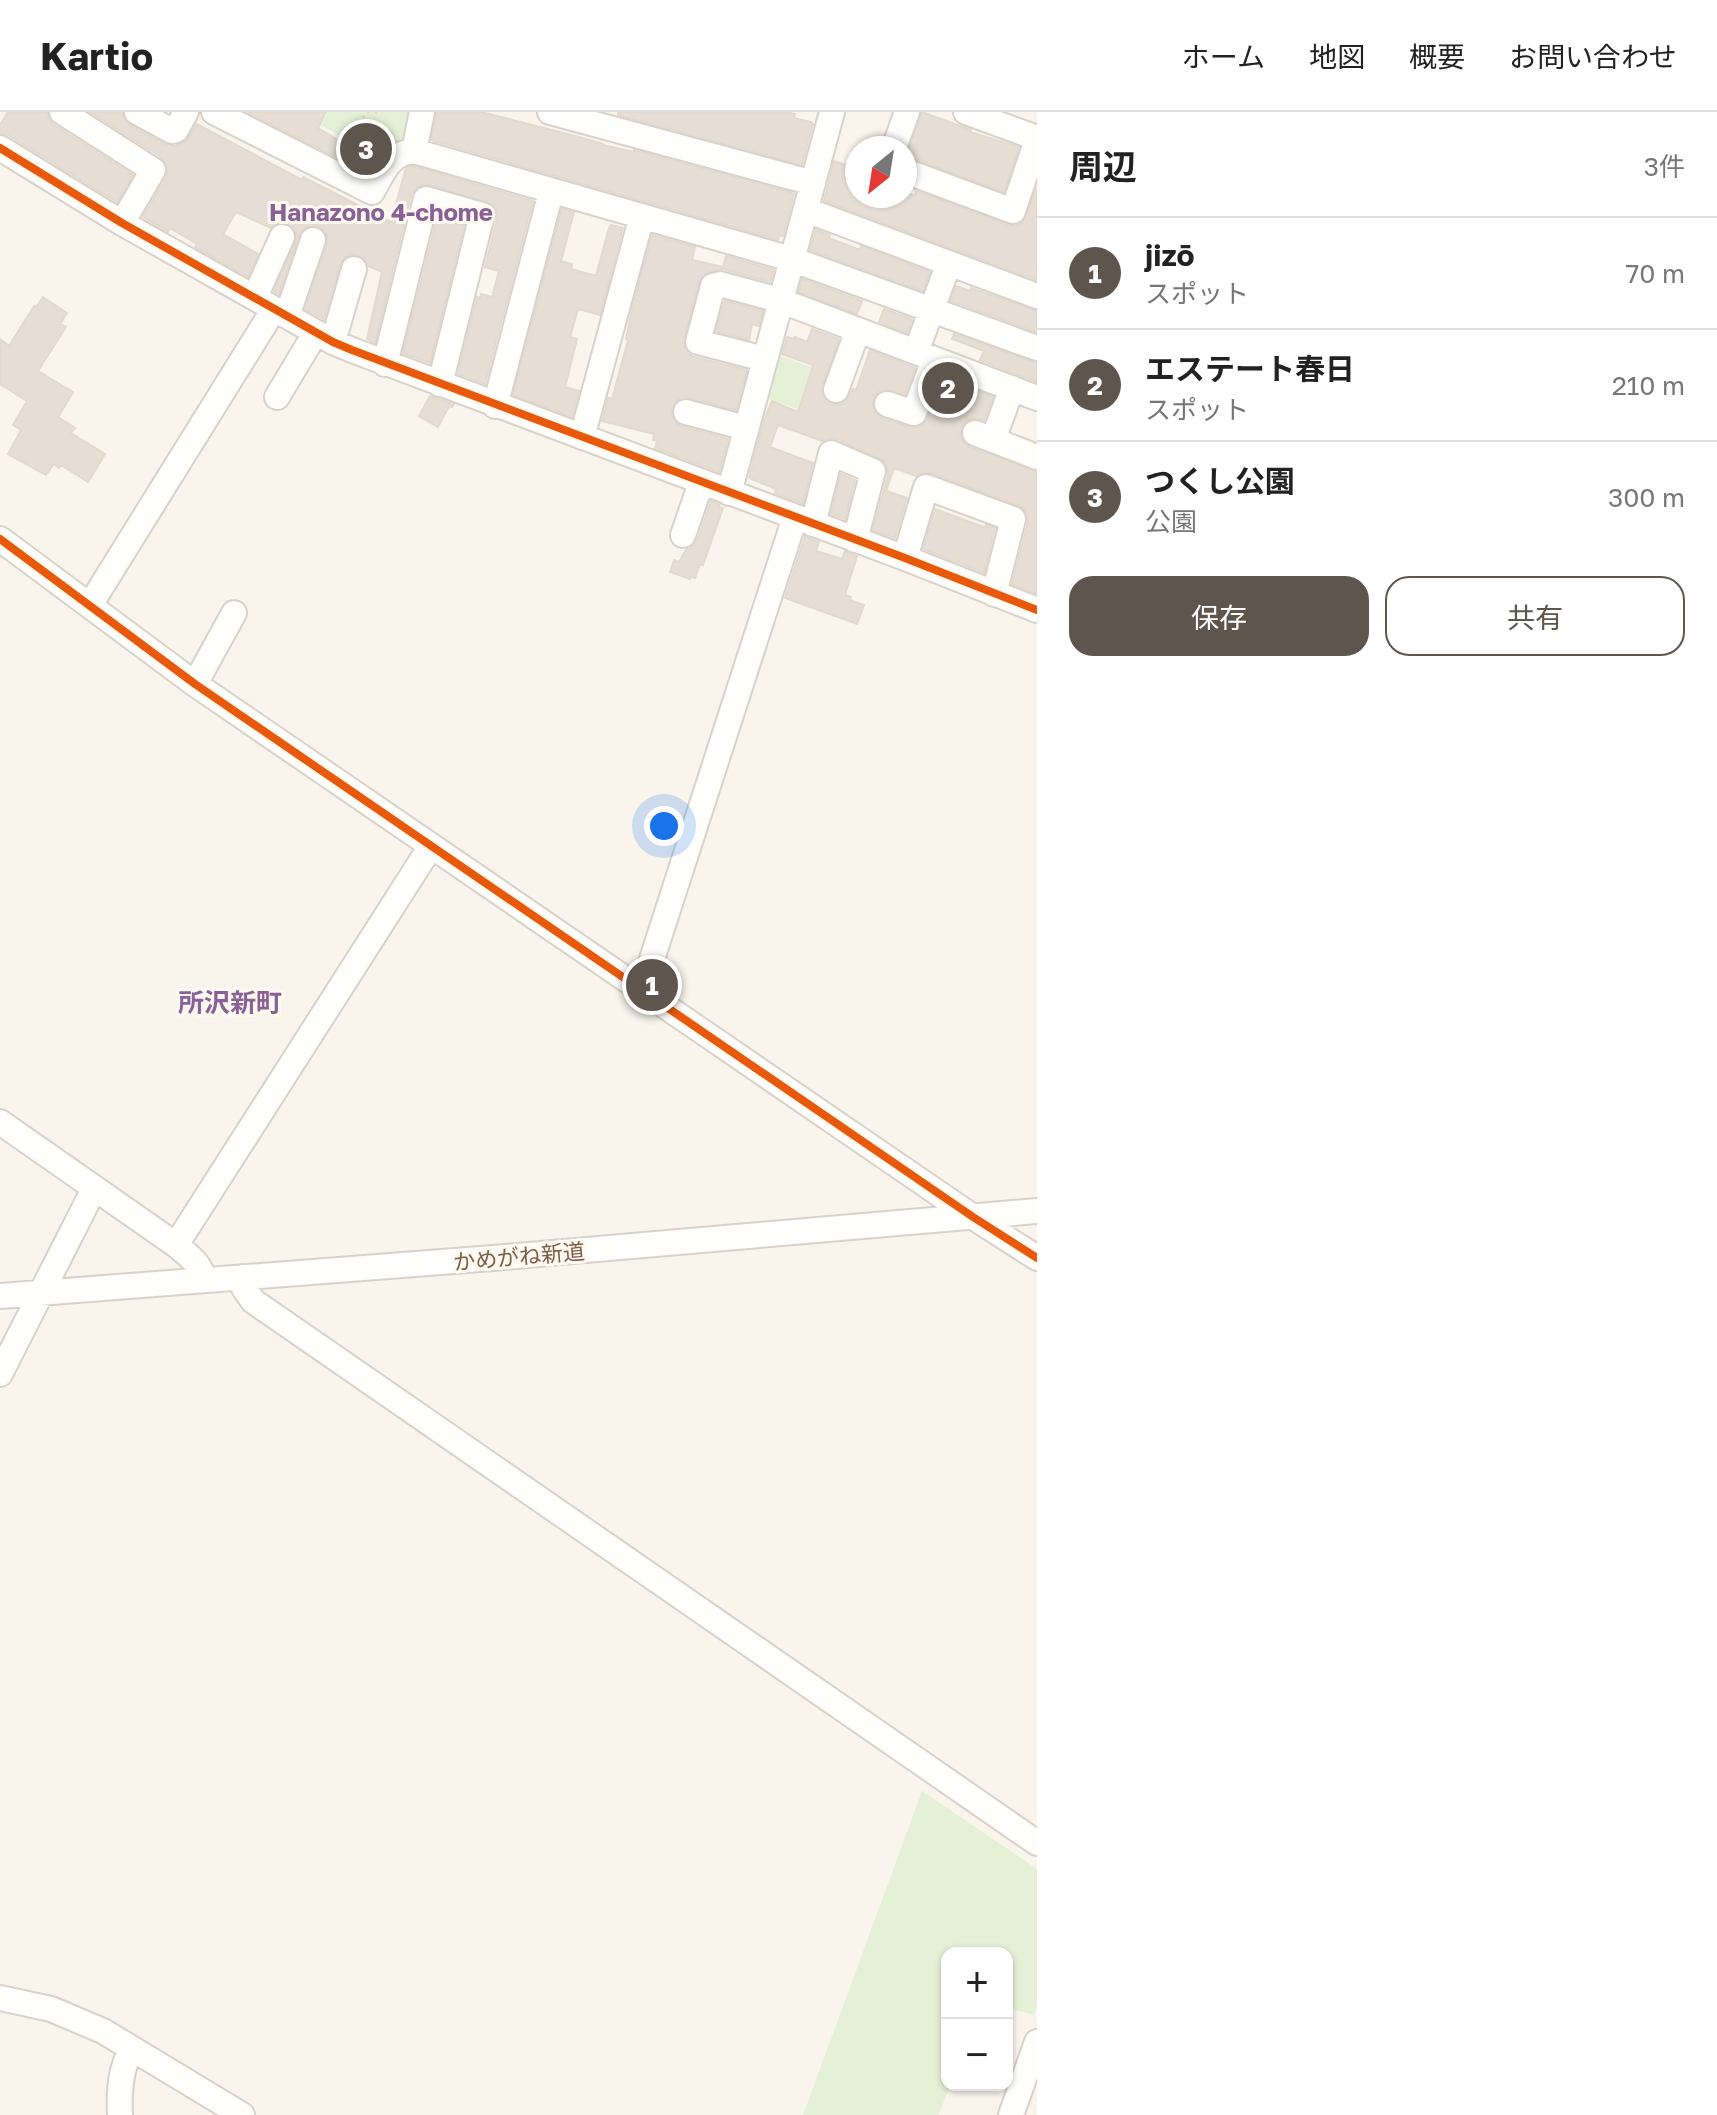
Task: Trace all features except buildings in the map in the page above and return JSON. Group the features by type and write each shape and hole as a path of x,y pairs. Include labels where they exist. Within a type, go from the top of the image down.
{"street":[{"path":"62,112 94,120 153,170 122,223"},
{"path":"137,112 172,131 176,130 186,112"},
{"path":"214,112 372,192 391,159 403,152 414,151 791,259 1037,348"},
{"path":"414,151 422,112"},
{"path":"550,112 813,183"},
{"path":"729,493 832,112"},
{"path":"898,136 907,112"},
{"path":"917,175 1013,211 1037,139 966,112"},
{"path":"0,148 122,223 324,337 385,364 1037,610"},
{"path":"495,406 551,192"},
{"path":"385,364 426,199 482,215 440,384"},
{"path":"806,210 1037,296"},
{"path":"582,437 642,216"},
{"path":"272,307 282,237"},
{"path":"90,605 313,240"},
{"path":"887,404 914,413 933,309 949,263"},
{"path":"277,397 324,337 354,269"},
{"path":"764,359 698,342 713,286 720,284 779,300 1037,398"},
{"path":"836,390 858,330"},
{"path":"1012,388 984,437 1037,457"},
{"path":"686,412 746,428"},
{"path":"642,990 804,520 831,453 873,471 855,540"},
{"path":"683,535 701,483"},
{"path":"905,558 926,487 1013,519 994,594"},
{"path":"0,539 195,684 1037,1258"},
{"path":"195,684 234,613"},
{"path":"176,1245 431,846"},
{"path":"0,1122 176,1245 196,1262 204,1279"},
{"path":"0,1374 94,1189"},
{"name":"かめがね新道","path":"0,1296 493,1258 1037,1211"},
{"path":"242,1277 244,1288 253,1301 1037,1843"},
{"path":"0,1998 72,2017 103,2031 242,2115"},
{"path":"1011,2115 1037,2042"},
{"path":"120,2115 123,2071 132,2049"}],"path":[{"path":"360,125 365,112 381,112"}],"green space":[{"path":"328,112 410,112 402,143 379,164 374,162 372,166 377,168 372,177 360,180 331,164 344,138 321,125"},
{"path":"772,353 811,367 798,409 759,396"},
{"path":"922,1791 1037,1869 1037,2006 1034,2015 1013,2010 1013,1947 941,1947 941,2091 948,2091 939,2115 803,2115"}],"cycle path":[{"path":"0,148 122,223 333,342 1037,610"},
{"path":"0,539 195,684 1037,1258"}],"place":[{"name":"つくし公園","path":"366,149"},
{"name":"エステート春日","path":"948,388"},
{"name":"jizō","path":"652,985"}],"district":[{"name":"Hanazono 4-chome","path":"381,211"},
{"name":"所沢新町","path":"230,1002"}]}
